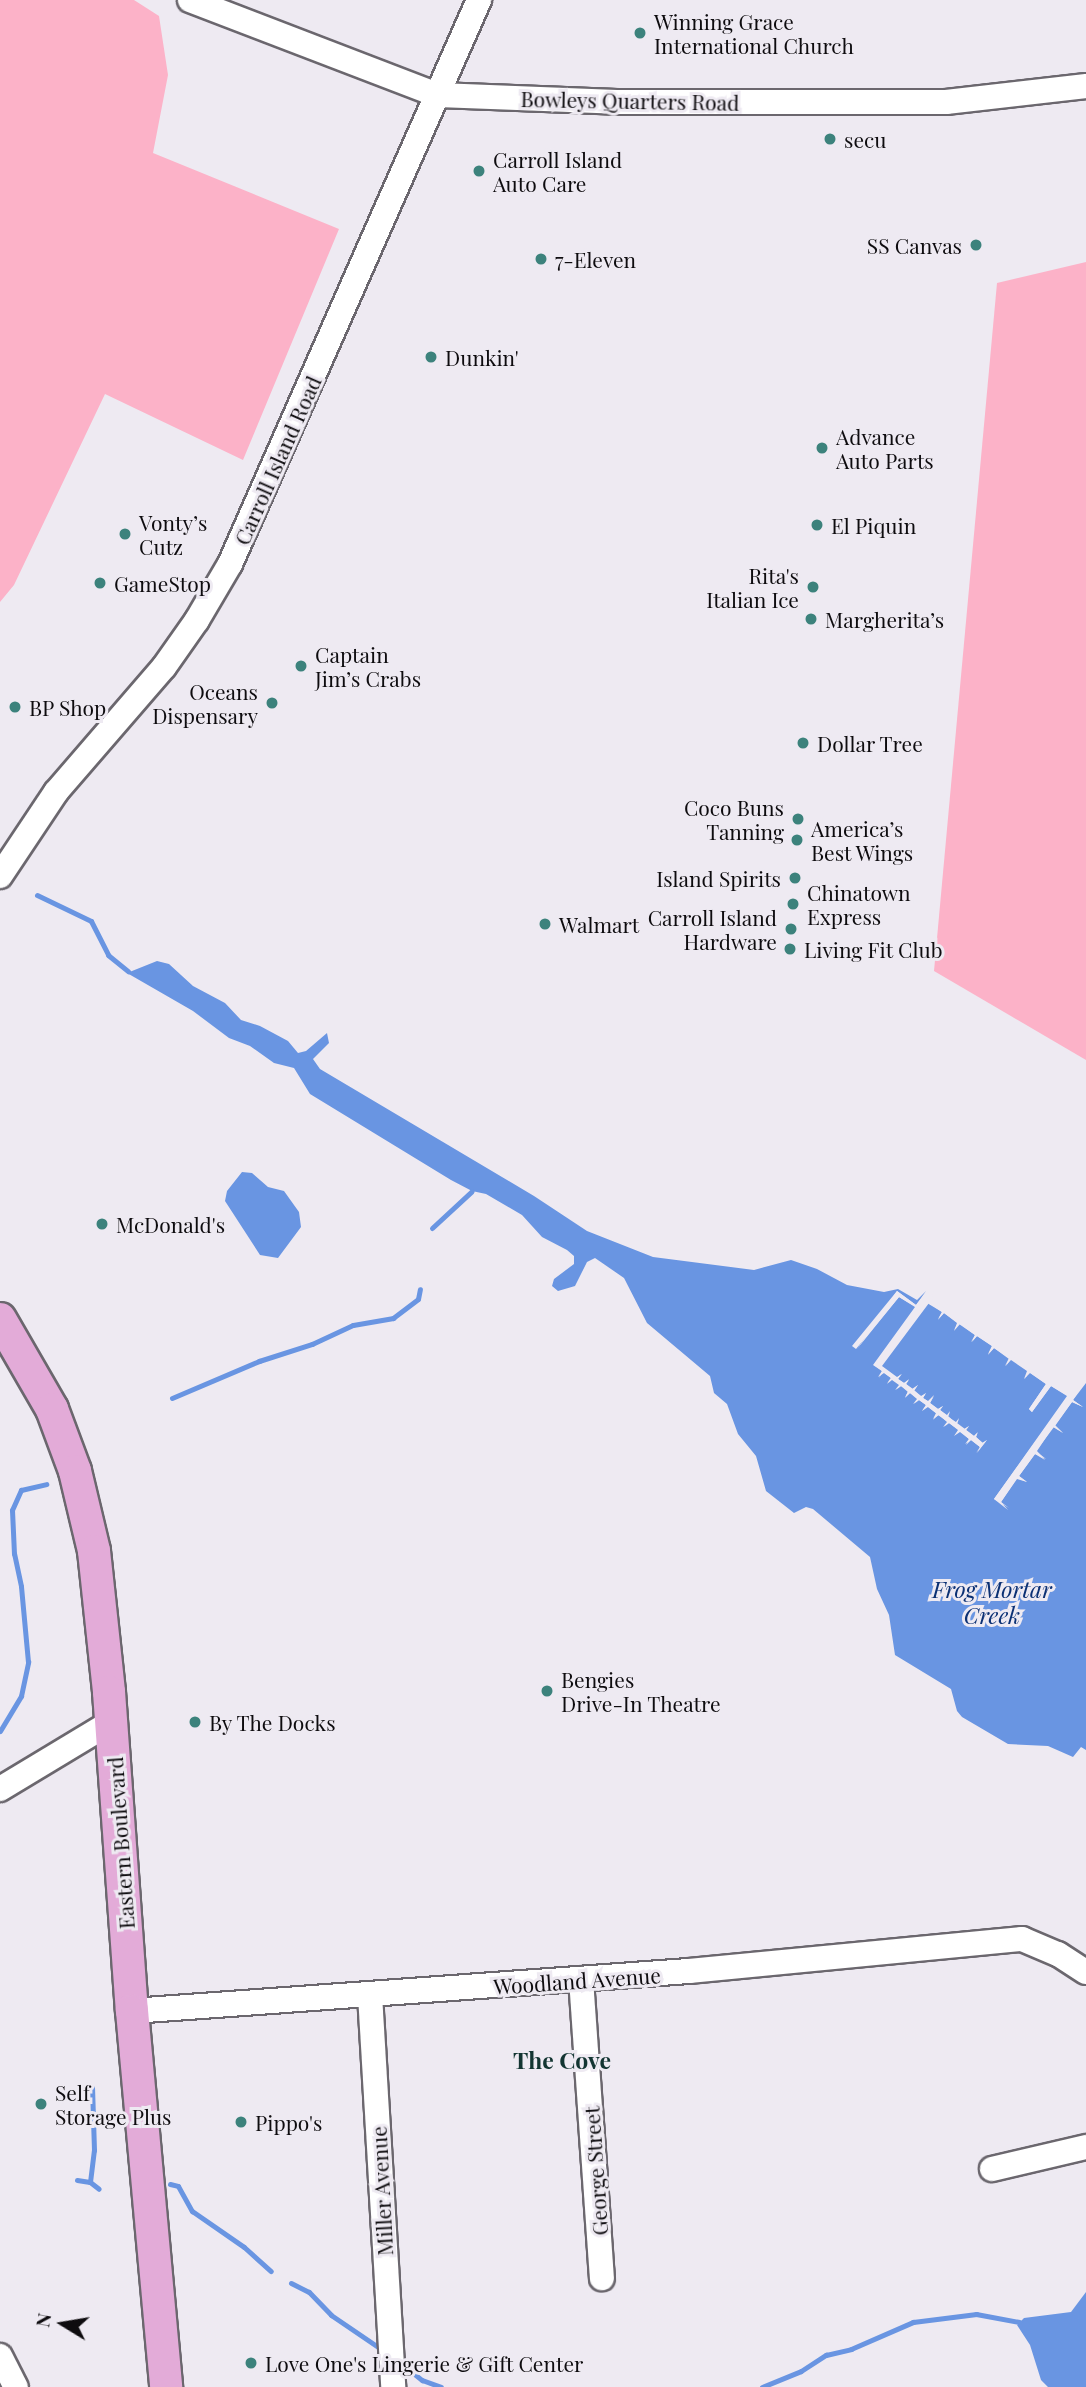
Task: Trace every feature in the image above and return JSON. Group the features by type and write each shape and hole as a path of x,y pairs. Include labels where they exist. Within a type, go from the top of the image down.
{"main road":[{"name":"Eastern Boulevard","path":"0,1319 52,1409 75,1471 94,1551 111,1722 132,2011 166,2387"}],"street":[{"name":"Bowleys Quarters Road","path":"190,0 438,95 617,103 946,102 1086,86"},
{"name":"Carroll Island Road","path":"0,876 56,792 151,684 214,593 242,538 479,0"},
{"path":"0,1789 111,1722"},
{"name":"Woodland Avenue","path":"132,2011 581,1979 1022,1940 1058,1954 1086,1972"},
{"name":"George Street","path":"581,1979 602,2278"},
{"name":"Miller Avenue","path":"370,1995 393,2387"},
{"path":"992,2169 1086,2147"},
{"path":"0,2356 16,2387"}],"shaded area":[{"path":"0,0 134,0 159,16 168,75 153,153 339,229 243,460 105,394 14,585 0,602"},
{"path":"1086,262 1086,1060 934,971 997,283"}],"water":[{"name":"Frog Mortar Creek","path":"157,961 169,964 193,986 225,1003 241,1020 260,1026 288,1041 298,1053 306,1051 327,1033 329,1043 313,1059 320,1069 534,1196 587,1231 653,1257 754,1270 791,1260 817,1269 847,1285 884,1292 898,1289 917,1300 926,1291 916,1305 897,1291 857,1349 899,1297 916,1307 874,1365 882,1371 879,1378 883,1372 891,1378 887,1383 892,1379 900,1385 896,1390 901,1386 908,1392 905,1397 910,1393 918,1399 914,1404 919,1400 926,1405 922,1411 927,1406 937,1414 933,1420 938,1415 948,1422 944,1427 949,1423 959,1430 955,1435 960,1431 969,1439 966,1445 971,1440 980,1447 976,1453 987,1440 983,1443 976,1437 977,1433 974,1436 966,1430 969,1426 965,1429 957,1423 959,1419 956,1423 948,1416 950,1412 947,1416 940,1410 943,1406 938,1409 930,1403 934,1396 929,1402 923,1398 926,1393 922,1397 914,1390 918,1385 913,1389 906,1384 909,1379 904,1383 898,1379 901,1374 897,1378 881,1366 927,1303 942,1312 938,1319 944,1313 958,1323 954,1330 959,1324 975,1335 972,1342 977,1336 992,1346 988,1354 994,1348 1009,1359 1006,1366 1011,1359 1028,1371 1025,1379 1029,1372 1046,1384 1029,1409 1032,1412 1051,1386 1068,1396 994,1499 1009,1508 1001,1502 1017,1478 1027,1482 1019,1476 1035,1454 1046,1459 1036,1451 1054,1427 1063,1433 1055,1426 1072,1402 1083,1407 1073,1400 1086,1383 1086,1750 1081,1747 1073,1757 1048,1746 1008,1744 962,1717 957,1711 951,1689 895,1655 889,1615 877,1589 870,1557 813,1509 806,1507 794,1513 766,1491 756,1456 738,1434 727,1404 714,1393 710,1376 647,1323 624,1278 595,1258 587,1262 575,1286 558,1291 552,1286 554,1279 574,1264 574,1256 567,1250 542,1237 522,1215 486,1194 472,1191 451,1180 310,1094 294,1068 274,1063 250,1046 229,1038 193,1011 127,973"},
{"path":"242,1172 252,1173 268,1187 284,1191 299,1212 301,1227 278,1258 260,1255 225,1201 227,1191"},
{"path":"1086,2292 1086,2387 1048,2387 1041,2380 1030,2345 1017,2325 1024,2318 1071,2312"}],"pier":[{"path":"929,1289 934,1292 931,1299 1071,1397 1086,1379 1073,1400 1083,1407 1072,1402 1055,1425 1063,1433 1053,1427 1037,1451 1045,1460 1035,1454 1019,1476 1027,1482 1017,1479 1001,1502 1008,1510 994,1499 1067,1396 1051,1386 1032,1412 1029,1409 1046,1384 1030,1373 1024,1379 1027,1371 1011,1360 1005,1366 1009,1358 994,1348 988,1355 992,1346 977,1336 971,1342 975,1335 960,1324 954,1331 957,1323 944,1313 938,1320 942,1312 929,1303 882,1366 897,1377 902,1374 898,1379 904,1383 909,1380 906,1384 912,1389 918,1385 914,1391 921,1396 926,1393 923,1398 928,1401 934,1395 930,1403 938,1409 943,1406 940,1410 947,1415 950,1411 948,1417 956,1422 959,1418 957,1424 964,1429 969,1426 966,1430 974,1436 978,1432 976,1437 982,1443 987,1440 977,1453 980,1447 971,1440 965,1444 969,1439 960,1432 954,1436 958,1430 949,1423 943,1427 947,1422 939,1415 933,1419 936,1413 928,1407 922,1411 926,1405 919,1400 913,1404 917,1399 910,1393 905,1398 908,1391 901,1386 895,1390 899,1385 892,1380 887,1384 891,1378 884,1373 878,1377 882,1371 873,1365 915,1307 899,1297 856,1349 852,1346 897,1291 916,1305"}],"waterway":[{"name":"Frog Mortar Creek","path":"37,895 91,921 108,955 128,971"},
{"path":"432,1228 472,1191"},
{"path":"172,1398 259,1361 312,1344 353,1325 393,1318 418,1299 420,1289"},
{"path":"0,1731 21,1696 28,1662 21,1586 14,1554 12,1510 21,1490 46,1484"},
{"path":"90,2182 94,2150 92,2088"},
{"path":"77,2180 90,2182 99,2189"},
{"path":"170,2184 178,2186 192,2211 244,2247 271,2271"},
{"path":"291,2283 309,2292 331,2315 381,2349"},
{"path":"762,2387 801,2371 826,2355 851,2349 913,2322 976,2314 1019,2322"},
{"path":"402,2364 422,2380 441,2387"}],"place":[{"name":"Winning Grace International Church","path":"640,33"},
{"name":"secu","path":"830,139"},
{"name":"Carroll Island Auto Care","path":"479,171"},
{"name":"SS Canvas","path":"976,245"},
{"name":"7-Eleven","path":"541,259"},
{"name":"Dunkin'","path":"431,357"},
{"name":"Advance Auto Parts","path":"822,448"},
{"name":"El Piquin","path":"817,525"},
{"name":"Vonty’s Cutz","path":"125,534"},
{"name":"GameStop","path":"100,583"},
{"name":"Rita's Italian Ice","path":"813,587"},
{"name":"Margherita’s","path":"811,619"},
{"name":"Captain Jim’s Crabs","path":"301,666"},
{"name":"Oceans Dispensary","path":"272,703"},
{"name":"BP Shop","path":"15,707"},
{"name":"Dollar Tree","path":"803,743"},
{"name":"Coco Buns Tanning","path":"798,819"},
{"name":"America’s Best Wings","path":"797,840"},
{"name":"Island Spirits","path":"795,878"},
{"name":"Chinatown Express","path":"793,904"},
{"name":"Walmart","path":"545,924"},
{"name":"Carroll Island Hardware","path":"791,929"},
{"name":"Living Fit Club","path":"790,949"},
{"name":"McDonald's","path":"102,1224"},
{"name":"Bengies Drive-In Theatre","path":"547,1691"},
{"name":"By The Docks","path":"195,1722"},
{"name":"Self Storage Plus","path":"41,2104"},
{"name":"Pippo's","path":"241,2122"},
{"name":"Love One's Lingerie & Gift Center","path":"251,2363"}],"district":[{"name":"The Cove","path":"562,2060"}]}
